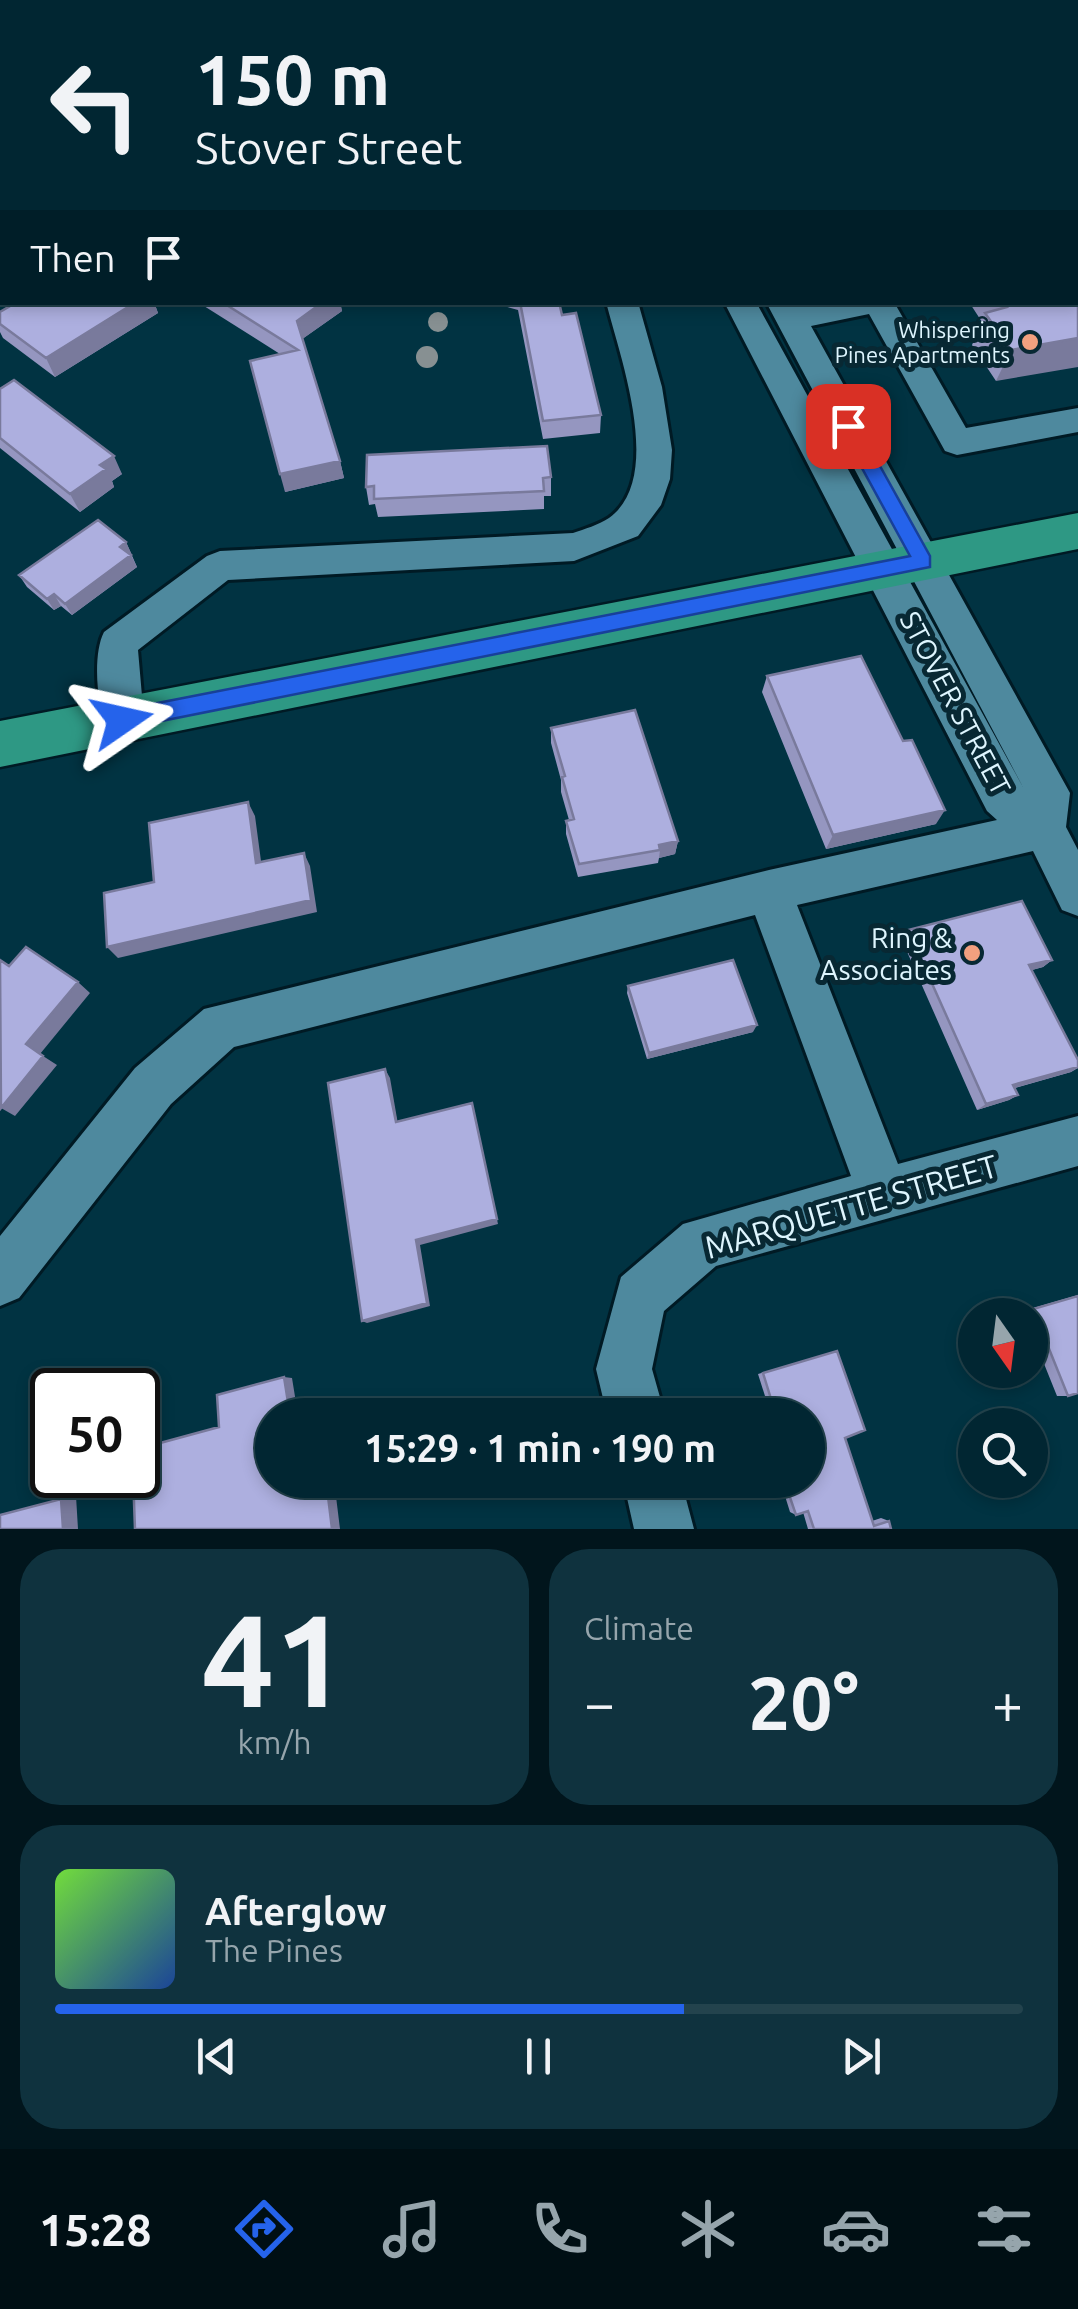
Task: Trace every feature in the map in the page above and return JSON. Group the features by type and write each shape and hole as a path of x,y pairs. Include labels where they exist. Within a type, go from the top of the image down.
{"main road":[{"path":"0,744 1078,531"}],"street":[{"path":"122,720 118,643 220,566 574,547 626,526 652,488 656,443 623,305"},
{"name":"STOVER STREET","path":"742,305 901,565 1048,792 1044,829 1078,895"},
{"path":"786,310 843,305"},
{"path":"879,305 958,442 1078,420"},
{"name":"STOVER STREET","path":"786,310 901,565"},
{"path":"0,1279 154,1086 221,1026 769,891 1044,829"},
{"path":"769,891 884,1194"},
{"name":"MARQUETTE STREET","path":"631,1398 624,1370 640,1296 702,1243 1078,1142"},
{"path":"656,1498 664,1529"}],"building":[{"path":"12,305 131,305 46,358 0,324 0,312"},
{"path":"227,305 319,305 297,321 340,461 280,474 250,361 298,350"},
{"path":"521,305 560,305 562,315 576,313 601,415 543,421"},
{"path":"1078,305 1078,338 1011,350 985,313 1007,307"},
{"path":"14,380 114,456 100,465 106,469 70,494 0,438 0,389"},
{"path":"547,446 551,477 543,478 544,491 374,499 374,486 366,487 367,455"},
{"path":"98,520 126,542 120,547 131,555 65,604 54,594 47,599 19,575"},
{"path":"861,656 903,741 912,740 945,810 833,835 767,676"},
{"path":"635,710 678,841 659,845 660,850 579,864 566,821 574,819 551,728"},
{"path":"248,802 256,863 304,853 311,900 107,947 104,893 154,882 149,823"},
{"path":"1022,901 1052,960 1029,965 1078,1060 1078,1067 1013,1085 1018,1095 986,1104 908,930"},
{"path":"26,947 78,982 26,1044 43,1056 1,1108 0,960 9,966"},
{"path":"733,960 757,1025 649,1053 628,986"},
{"path":"385,1069 396,1122 472,1103 497,1219 416,1240 427,1303 362,1321 328,1083"},
{"path":"1078,1296 1078,1393 1068,1396 1048,1346 1048,1305"},
{"path":"837,1351 865,1430 845,1438 874,1526 889,1521 891,1529 814,1529 808,1511 796,1515 790,1498 825,1498 825,1398 771,1398 763,1373"},
{"path":"284,1377 287,1398 255,1398 255,1498 328,1498 332,1529 135,1529 134,1498 160,1498 160,1443 219,1427 217,1395"},
{"path":"61,1499 63,1529 0,1529 0,1515"}],"place":[{"name":"Whispering Pines Apartments","path":"1030,342"},
{"name":"Ring & Associates","path":"972,953"}],"route":[{"path":"122,720 923,562 848,426"}]}
